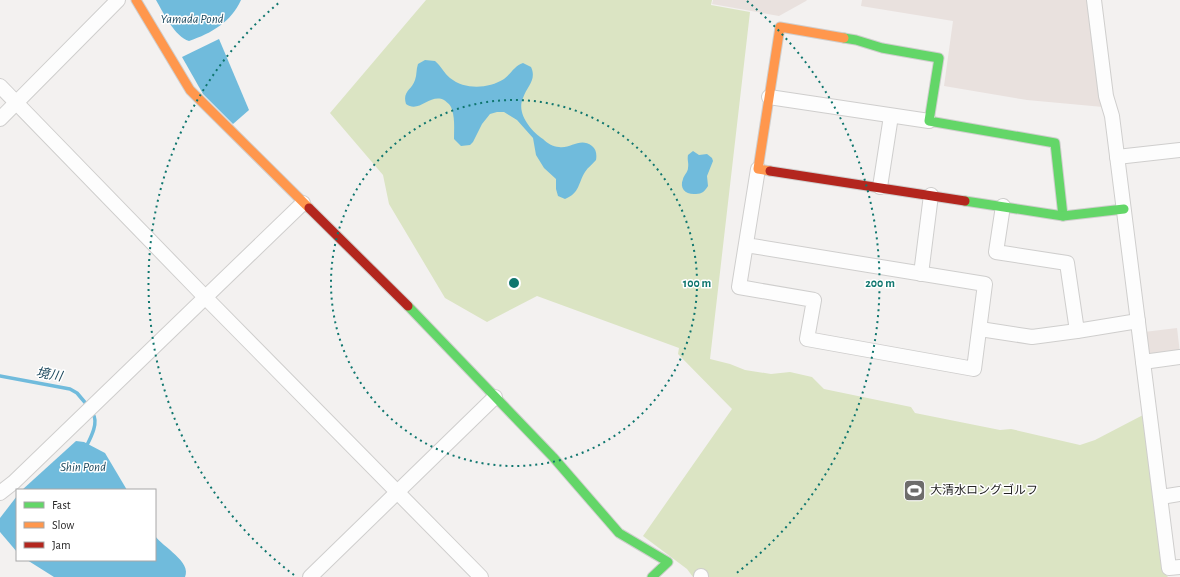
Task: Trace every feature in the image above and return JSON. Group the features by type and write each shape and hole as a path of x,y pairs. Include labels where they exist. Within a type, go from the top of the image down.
{"street":[{"path":"0,118 118,0"},
{"path":"136,0 190,90 302,203 415,313 553,457 619,532 668,562 652,577"},
{"path":"1094,0 1106,96 1112,116 1161,497 1173,571"},
{"path":"746,245 985,284 974,369 807,339 814,300 739,287 780,27 856,40 882,48 939,58 929,121"},
{"path":"0,86 206,298 481,577"},
{"path":"769,97 929,121 1055,143 1063,216"},
{"path":"880,188 891,116"},
{"path":"1117,157 1180,150"},
{"path":"758,169 1063,216 1124,209"},
{"path":"921,274 931,195"},
{"path":"0,493 14,482 206,298 302,203"},
{"path":"1003,206 996,252 1067,263 1077,331"},
{"path":"980,329 1032,337 1138,321"},
{"path":"1143,362 1180,357"},
{"path":"310,577 495,397"},
{"path":"1161,497 1180,494"}],"shaded area":[{"path":"713,0 807,0 779,16 712,4"},
{"path":"862,0 1088,0 1103,107 1027,100 944,86 953,21 861,6"},
{"path":"1177,328 1180,353 1147,358 1144,332"}],"green space":[{"path":"426,0 712,0 711,5 750,12 710,359 730,364 745,370 771,374 790,372 812,377 824,389 911,407 915,413 1000,430 1011,429 1080,445 1095,440 1143,415 1162,570 1168,577 693,577 687,569 643,536 732,409 678,354 679,348 537,296 487,322 445,298 389,204 383,175 330,113"}],"water":[{"name":"Yamada Pond","path":"156,0 241,0 232,15 220,26 189,41 179,35 174,29"},
{"path":"219,39 249,110 233,124 203,94 182,57"},
{"path":"425,60 435,61 450,78 456,82 463,85 477,87 491,85 504,79 517,66 523,63 531,67 533,76 521,104 521,110 526,121 538,136 552,146 563,147 583,143 592,146 596,152 596,160 585,172 576,191 570,197 565,199 558,196 556,179 544,168 536,155 533,138 517,120 504,112 490,114 482,124 473,142 470,145 461,146 454,139 453,113 451,107 444,100 434,99 415,107 406,104 405,96 414,83 418,64"},
{"path":"693,151 699,155 707,154 713,161 707,176 708,186 703,192 698,194 692,194 684,191 682,186 688,169 688,155"},
{"name":"Shin Pond","path":"76,441 84,442 105,453 126,489 23,489"},
{"path":"16,497 16,551 0,532 0,518"},
{"path":"156,537 181,560 186,571 185,577 54,577 29,561 156,561"}],"waterway":[{"name":"境川","path":"0,376 70,389 77,393 88,406"},
{"name":"境川","path":"86,447 92,435 95,422 93,414"}],"traffic: fast":[{"path":"844,38 882,48 939,58 929,121 1055,143 1063,216"},
{"path":"965,201 1063,216 1124,209"},
{"path":"408,306 553,457 619,533 668,562 652,577"}],"traffic: slow":[{"path":"136,0 190,90 309,208"},
{"path":"770,171 758,169 780,27 844,38"}],"traffic: jam":[{"path":"770,171 965,201"},
{"path":"309,208 408,306"}],"place":[{"name":"大清水ロングゴルフ","path":"914,490"}]}
